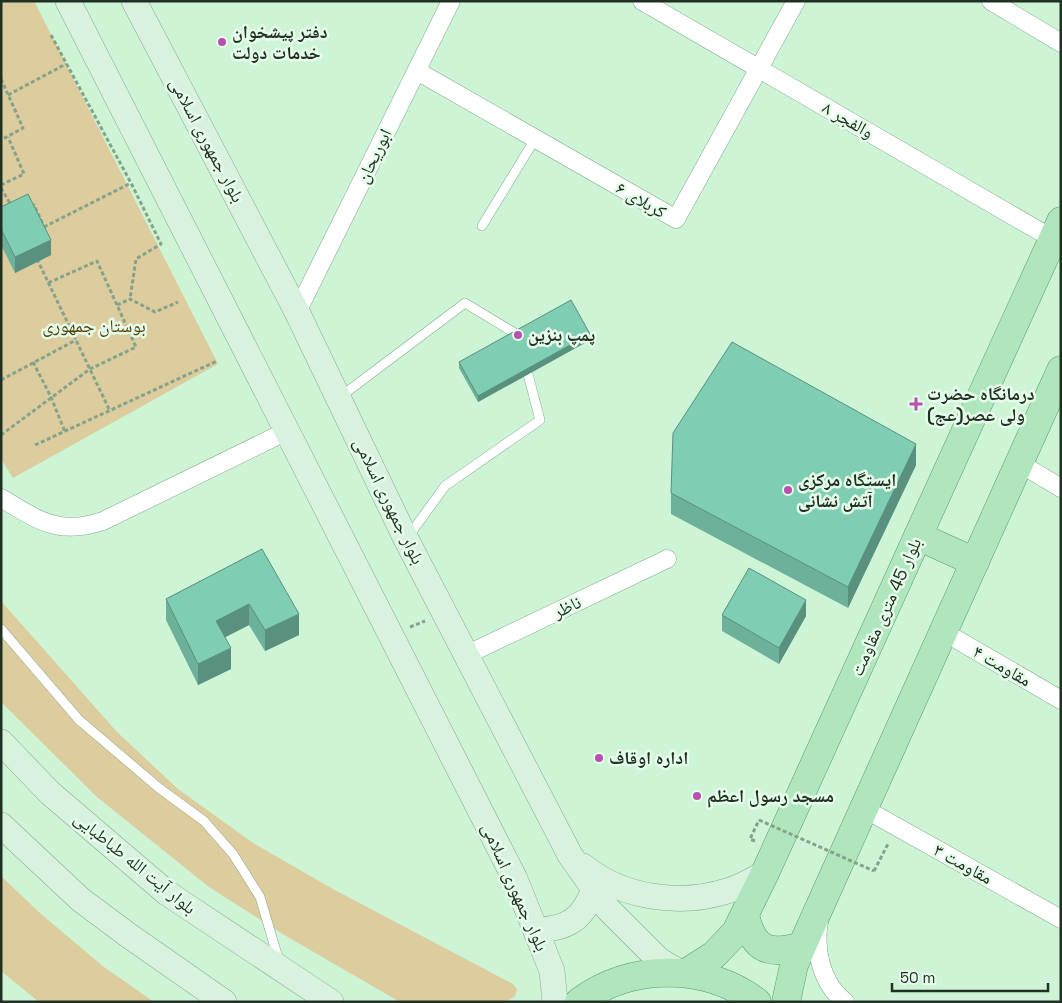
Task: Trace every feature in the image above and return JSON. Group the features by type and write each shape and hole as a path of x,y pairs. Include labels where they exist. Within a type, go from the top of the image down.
{"main road":[{"name":"بلوار جمهوری اسلامی","path":"68,1 515,879 552,971 556,1002"},
{"name":"بلوار جمهوری اسلامی","path":"134,1 297,312 406,539 570,855 608,909 659,960 684,973"},
{"name":"بلوار 45 متری مقاومت","path":"684,973 714,955 736,932 766,874 1057,230"},
{"path":"786,1002 794,965 802,946 1061,370"},
{"path":"918,536 975,562"},
{"name":"بلوار آیت الله طباطبایی","path":"1,742 50,793 167,893 331,1002"},
{"path":"1,825 81,900 224,1002"},
{"path":"570,855 586,869 624,889 644,895 666,898 707,896 741,886 766,874"},
{"path":"536,930 552,930 566,925 579,916 589,904 594,890"},
{"path":"745,915 752,937 762,947 780,951 802,946"},
{"path":"579,1002 608,985 632,977 656,973 684,973 705,977 727,984 757,1002"}],"street":[{"name":"ابوریحان","path":"297,312 451,1"},
{"name":"والفجر ۸","path":"642,1 759,68 1057,230"},
{"name":"کربلای ۶","path":"417,71 676,219 796,1"},
{"path":"991,1 1061,43"},
{"path":"1,498 52,525 73,528 87,526 103,521 288,431"},
{"path":"1019,464 1061,488"},
{"name":"ناظر","path":"466,655 667,559"},
{"name":"مقاومت ۴","path":"944,632 1061,700"},
{"name":"مقاومت ۳","path":"865,808 1061,919"},
{"path":"823,902 818,929 818,955 828,984 845,1002"}],"lane":[{"path":"482,226 535,139"},
{"path":"339,398 465,303 518,335 540,420 445,486 406,539"},
{"path":"1,629 80,720 159,788 204,821 233,854 260,897 282,971"}],"path":[{"path":"51,35 131,183 161,244 136,259 130,298"},
{"path":"8,95 66,64"},
{"path":"1,79 24,128 1,140"},
{"path":"8,137 24,174 1,186 11,206"},
{"path":"44,227 155,171"},
{"path":"28,208 34,206 48,235"},
{"path":"33,252 110,411"},
{"path":"1,435 90,369 136,348 96,261 48,282"},
{"path":"130,298 156,312 178,302"},
{"path":"117,305 130,298"},
{"path":"1,380 76,340"},
{"path":"35,445 217,361"},
{"path":"33,362 51,397 65,432"},
{"path":"392,636 444,612"},
{"path":"750,839 759,820 874,871 884,851"}],"green space":[{"name":"بوستان جمهوری","path":"1,1 34,1 218,364 13,478 1,459"},
{"path":"1,601 117,732 178,789 253,843 333,889 513,984 517,989 515,996 506,1002 400,1002 286,936 209,887 97,797 1,702"},
{"path":"1,876 41,914 104,967 154,1002 39,1002 1,971"}],"building":[{"path":"28,194 51,240 15,257 1,229 1,207"},
{"path":"571,300 590,334 478,396 459,362"},
{"name":"ایستگاه مرکزی آتش نشانی","path":"732,342 916,444 848,587 671,493 673,433"},
{"path":"262,549 299,614 265,630 249,604 216,621 231,648 198,664 166,599"},
{"path":"749,568 806,600 779,648 722,615"}],"place":[{"name":"دفتر پیشخوان خدمات دولت","path":"222,42"},
{"name":"پمپ بنزین","path":"518,335"},
{"name":"درمانگاه حضرت ولی عصر(عج)","path":"916,404"},
{"name":"ایستگاه مرکزی آتش نشانی","path":"788,490"},
{"name":"اداره اوقاف","path":"599,758"},
{"name":"مسجد رسول اعظم","path":"697,796"}]}
